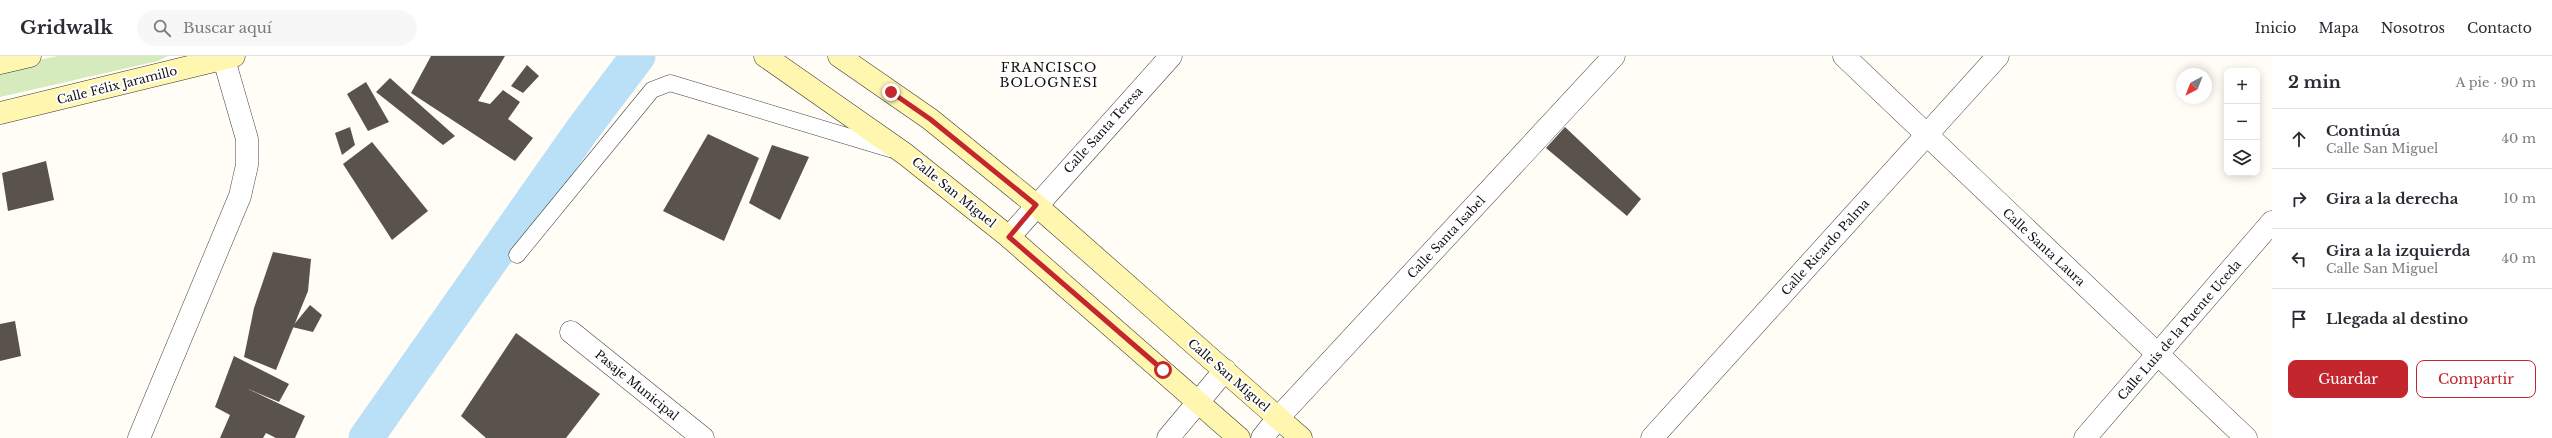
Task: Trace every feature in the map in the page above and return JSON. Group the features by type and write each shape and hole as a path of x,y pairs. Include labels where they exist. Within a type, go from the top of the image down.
{"street":[{"path":"0,62 30,56"},
{"name":"Calle San Miguel","path":"765,56 905,154 1009,237 1199,401 1239,438"},
{"name":"Calle San Miguel","path":"839,56 930,119 1036,205 1301,438"},
{"name":"Calle Santa Teresa","path":"1009,237 1170,56"},
{"name":"Calle Santa Isabel","path":"1262,438 1278,418 1614,56"},
{"name":"Calle Santa Laura","path":"1844,56 1925,135 2246,438"},
{"name":"Calle Ricardo Palma","path":"1652,438 1998,56"},
{"path":"139,438 240,196 247,165 247,139 228,57"},
{"name":"Calle Félix Jaramillo","path":"0,113 228,57"},
{"name":"Calle Luis de la Puente Uceda","path":"2085,438 2272,222"},
{"name":"Pasaje Municipal","path":"571,332 703,438"},
{"path":"1168,438 1224,370"}],"lane":[{"path":"517,255 652,90 670,83 905,154"}],"green space":[{"path":"57,56 168,56 158,61 0,97 0,69"}],"building":[{"path":"431,56 505,56 478,101 490,104 503,90 520,102 508,119 533,138 515,161 411,93"},
{"path":"527,65 539,76 523,93 511,86"},
{"path":"390,78 455,136 443,145 376,92"},
{"path":"366,82 389,122 368,131 347,94"},
{"path":"350,127 355,145 342,155 335,133"},
{"path":"1565,127 1641,199 1627,216 1546,148"},
{"path":"708,134 759,158 724,241 663,211"},
{"path":"372,142 428,211 392,240 343,164"},
{"path":"772,145 809,157 780,220 749,203"},
{"path":"46,161 54,200 8,211 2,173"},
{"path":"273,252 311,259 308,291 276,370 244,357 254,308"},
{"path":"310,305 322,315 313,332 292,327"},
{"path":"15,321 21,356 0,361 0,324"},
{"path":"516,333 600,394 566,438 486,438 461,416"},
{"path":"234,356 289,384 279,402 246,388 305,416 295,438 276,438 266,433 263,438 220,438 230,415 215,407"}],"waterway":[{"path":"366,438 583,129 638,56"}],"district":[{"name":"FRANCISCO BOLOGNESI","path":"1049,74"}],"route":[{"path":"891,92 930,119 1036,205 1009,237 1163,370"}]}
